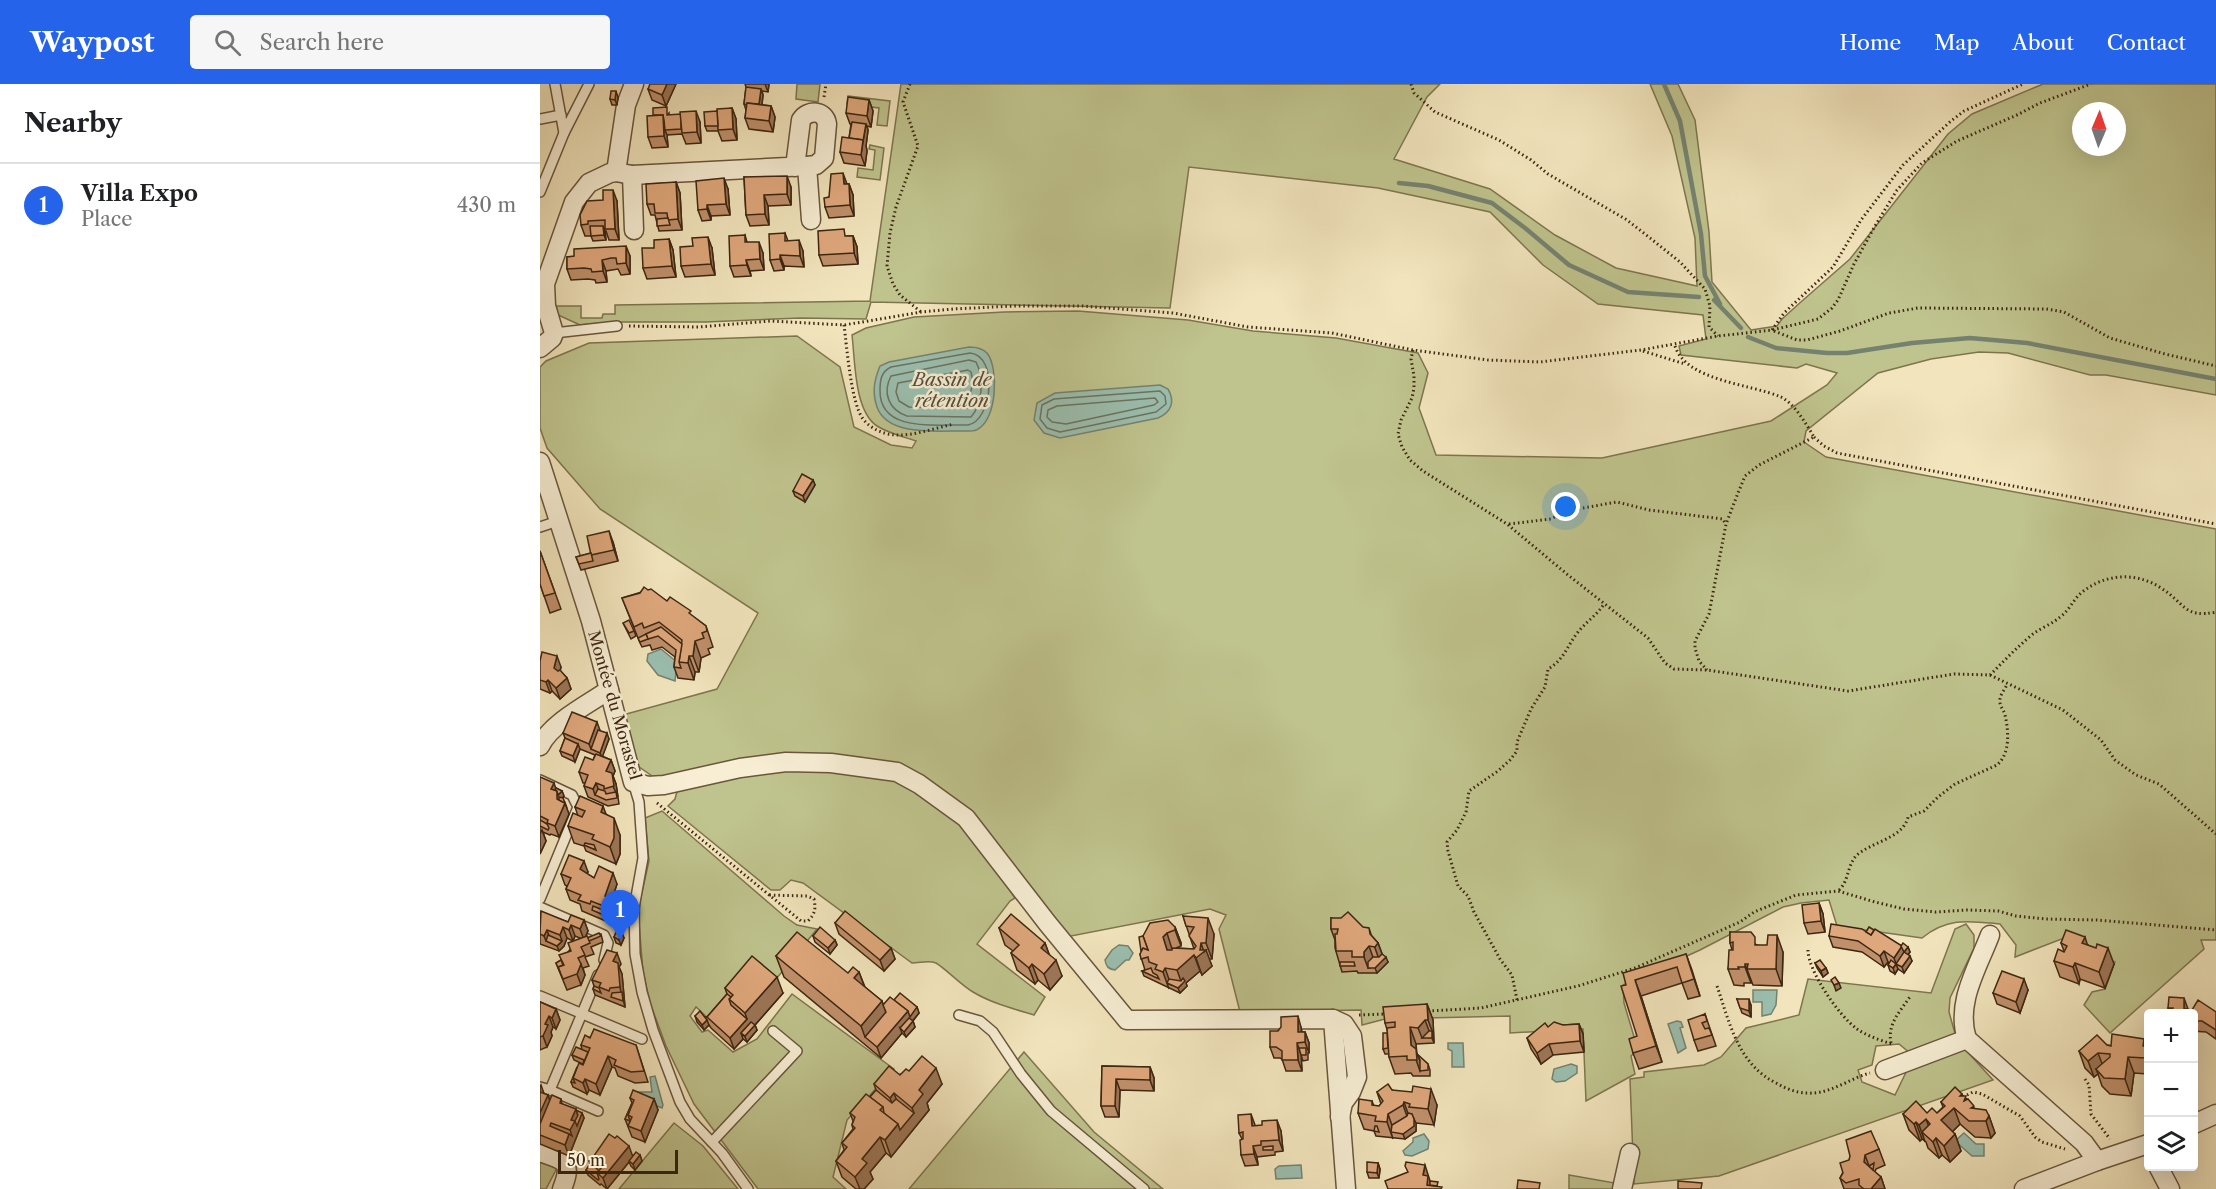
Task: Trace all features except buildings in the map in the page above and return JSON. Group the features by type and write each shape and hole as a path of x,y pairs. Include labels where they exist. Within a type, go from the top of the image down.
{"street":[{"path":"634,84 626,105 624,173 634,231"},
{"path":"540,348 552,338 554,333 546,306 545,284 574,202 589,183 605,175 801,166 811,220"},
{"name":"Montée du Morastel","path":"540,462 591,621 633,782"},
{"path":"540,746 553,730 609,690"},
{"path":"633,782 648,786 740,768 808,761 897,772 920,784 966,818 1126,1020 1333,1019 1346,1189"},
{"path":"1990,935 1965,1001 1962,1020 1967,1039 2084,1143 2097,1161"},
{"path":"1885,1070 1967,1039"},
{"path":"2198,1122 2216,1113"},
{"path":"2024,1189 2144,1145"},
{"path":"540,1152 562,1161 567,1166 568,1174 562,1189"},
{"path":"1622,1189 1630,1153"},
{"path":"2160,1171 2170,1189"}],"lane":[{"path":"555,84 564,133"},
{"path":"540,192 564,133 589,84"},
{"path":"540,119 561,115"},
{"path":"554,333 617,326"},
{"path":"540,527 558,521"},
{"path":"540,780 572,795 578,807 540,899"},
{"path":"633,782 639,802 643,840 641,876 636,893 633,923 635,954 642,992 653,1030 680,1102 690,1119 712,1142 748,1189"},
{"path":"540,907 600,932 607,939 608,947 550,1090"},
{"path":"540,996 642,1039"},
{"path":"959,1015 981,1022 993,1032 1021,1074 1051,1111 1144,1189"},
{"path":"712,1142 797,1051 773,1031"},
{"path":"540,1086 598,1111"}],"path":[{"path":"909,84 903,102 918,146 896,207 890,233 887,266 893,284 900,295 921,312"},
{"path":"1411,84 1414,93 1435,112 1511,148 1548,174 1627,220 1680,262 1705,289 1710,306 1709,327 1718,336"},
{"path":"1772,330 1784,313 1833,267 1861,220 1903,165 1964,111 2023,84"},
{"path":"617,326 698,327 771,321 844,325 921,312 1014,306 1082,306 1173,313 1248,327 1332,333 1413,350 1488,360 1540,362 1641,350 1718,336 1772,330 1818,319 1832,308 1881,217 1898,190 1922,163 1957,141 2018,116 2040,103 2091,84"},
{"path":"1772,330 1807,340 1889,313 1918,308 2046,309 2064,312 2110,338 2216,366"},
{"path":"844,325 857,409 869,426 878,431 901,435 954,424"},
{"path":"1675,345 1681,359 1687,365"},
{"path":"1413,350 1411,359 1414,388 1398,434 1402,447 1410,460 1423,471 1507,524 1648,638 1665,663 1674,669 1707,670 1848,691 1954,674 1990,675 2063,710 2101,740 2115,760 2136,775 2159,784 2216,834"},
{"path":"1641,350 1783,398 1804,421 1814,437 1837,453 2216,524"},
{"path":"1707,670 1699,661 1695,641 1708,614 1726,524 1745,476 1773,456 1814,437"},
{"path":"1507,524 1551,519 1566,511 1617,502 1668,513 1705,518 1721,517 1726,524"},
{"path":"1990,675 2012,651 2061,617 2080,594 2102,579 2126,576 2144,580 2161,587 2187,610 2203,615 2216,612"},
{"path":"1518,1000 1512,975 1500,959 1474,912 1468,896 1458,886 1447,842 1457,830 1466,812 1469,791 1498,771 1517,751 1517,742 1531,709 1545,687 1548,669 1559,662 1570,648 1576,635 1599,614 1604,604"},
{"path":"1838,891 1844,885 1855,857 1885,840 1906,823 1908,817 1924,811 1956,784 1997,765 2002,760 2008,743 2005,714 2000,697 2007,684"},
{"path":"656,802 767,895 801,921 808,921 813,915 814,899 807,896 767,895"},
{"path":"1426,1011 1481,1008 1578,986 1635,968 1740,922 1770,904 1796,895 1838,891 1875,903 1904,909 1936,912 1998,911 2016,916 2046,919 2096,920 2216,930"},
{"path":"1808,950 1812,970 1849,1022 1859,1030 1892,1044 1906,1058 1914,1058"},
{"path":"1717,986 1736,1038 1748,1062 1767,1079 1796,1091 1815,1093 1860,1076 1885,1070"},
{"path":"1892,1044 1890,1036 1892,1026 1897,1014 1911,995"},
{"path":"1333,1019 1394,1013"},
{"path":"2085,1079 2089,1085 2091,1114 2118,1154"},
{"path":"1956,1099 1973,1092 1982,1094 2020,1116 2035,1137 2042,1142 2065,1149 2084,1143"}],"green space":[{"path":"797,84 820,84 818,102 796,99"},
{"path":"901,84 1440,84 1427,97 1394,159 1490,189 1555,235 1616,268 1697,286 1695,238 1672,136 1650,84 1678,84 1695,120 1709,232 1712,282 1751,330 1777,326 1850,259 1948,134 1972,114 2043,84 2216,84 2216,395 2106,375 2090,375 2008,353 1979,352 1931,359 1878,373 1806,431 1804,442 1826,457 2216,529 2216,940 2201,940 2204,949 2110,1033 2084,1005 2092,992 2105,989 2115,962 2073,945 2064,938 2015,957 2016,945 2000,924 1959,922 1941,927 1922,938 1837,926 1829,900 1783,907 1700,950 1623,985 1624,1003 1638,1050 1631,1056 1635,1074 1586,1101 1583,1029 1510,1033 1510,1016 1385,1019 1362,1025 1361,1010 1240,1012 1219,929 1226,915 1210,909 1066,937 1021,880 904,767 859,757 813,754 738,761 655,778 635,764 619,716 717,689 758,613 600,509 547,448 540,428 540,367 546,361 589,343 797,336 840,367 854,427 891,445 912,448 916,441 877,426 869,419 864,409 857,384 852,335 866,328 914,317 1004,312 1078,311 1188,320 1253,331 1336,338 1418,353 1428,373 1419,408 1436,455 1602,458 1771,421 1827,385 1837,373 1806,364 1797,368 1681,355 1679,346 1706,339 1703,315 1598,304 1543,265 1490,212 1378,188 1189,167 1170,308 871,302 866,319 800,318 706,322 614,322 580,325 558,315 556,306 581,306 581,318 602,318 603,314 615,314 615,305 870,301"},
{"path":"848,96 890,101 887,126 877,125 879,108 847,104"},
{"path":"870,145 884,148 880,180 857,177 858,168 873,170 875,150 869,149"},
{"path":"809,767 882,776 911,785 946,810 962,827 1015,898 1010,901 977,944 1045,997 1034,1015 980,996 936,963 912,963 803,883 791,880 780,890 771,890 668,806 675,799 679,784"},
{"path":"662,811 784,916 797,925 817,929 777,978 711,1021 696,1007 690,1016 702,1032 708,1030 733,1052 757,1039 792,994 894,1069 847,1120 833,1177 846,1189 758,1189 694,1104 666,1046 650,1003 643,972 639,923 640,901 649,861 645,818"},
{"path":"1966,924 1974,935 1974,948 1950,998 1949,1012 1956,1037 1911,1054 1899,1044 1876,1046 1872,1065 1858,1070 1862,1082 1895,1095 1909,1066 1964,1048 1993,1080 1719,1176 1634,1184 1630,1079 1644,1077 1644,1072 1704,1065 1721,1057 1746,1028 1799,1015 1808,979 1931,993 1955,929"},
{"path":"1024,1052 1094,1132 1163,1189 909,1189"},
{"path":"674,1123 703,1146 738,1189 619,1189"},
{"path":"540,1158 555,1166 556,1170 546,1189 540,1189"},
{"path":"1569,1175 1615,1183 1614,1189 1569,1189"}],"water":[{"name":"Bassin de rétention","path":"969,347 979,348 987,353 993,370 992,405 989,415 978,429 975,431 917,430 892,424 883,417 875,402 874,391 880,366 889,362"},
{"name":"Bassin de rétention","path":"1160,385 1168,389 1172,402 1166,413 1158,418 1060,438 1044,433 1034,420 1037,403 1055,393"},
{"path":"661,649 677,662 675,681 658,675 647,661 648,654"},
{"path":"1119,945 1128,946 1133,953 1129,960 1113,970 1108,967 1105,960"},
{"path":"1753,990 1777,990 1776,1005 1771,1014 1762,1016 1762,1002 1753,1002"},
{"path":"1681,1022 1683,1027 1680,1028 1686,1048 1678,1053 1668,1024"},
{"path":"1448,1043 1463,1043 1464,1067 1452,1067 1452,1051 1448,1049"},
{"path":"1571,1064 1577,1066 1577,1073 1565,1081 1556,1082 1552,1079 1554,1069"},
{"path":"655,1076 662,1108 634,1097 635,1092 652,1092 650,1077"},
{"path":"1964,1133 1976,1144 1984,1144 1984,1156 1972,1156 1955,1141"},
{"path":"1424,1134 1429,1141 1428,1149 1412,1156 1405,1155 1403,1151 1413,1142 1413,1138"},
{"path":"1301,1165 1302,1178 1276,1179 1275,1169 1279,1166"}],"waterway":[{"path":"1664,84 1680,121 1701,234 1705,276 1720,304"},
{"path":"1399,183 1428,186 1492,203 1569,265 1628,292 1699,297"},
{"path":"1714,300 1741,328"},
{"path":"1748,337 1776,348 1827,353 1847,353 1912,343 1970,338 2027,343 2216,379"}],"place":[{"name":"Villa Expo","path":"620,940"}]}
